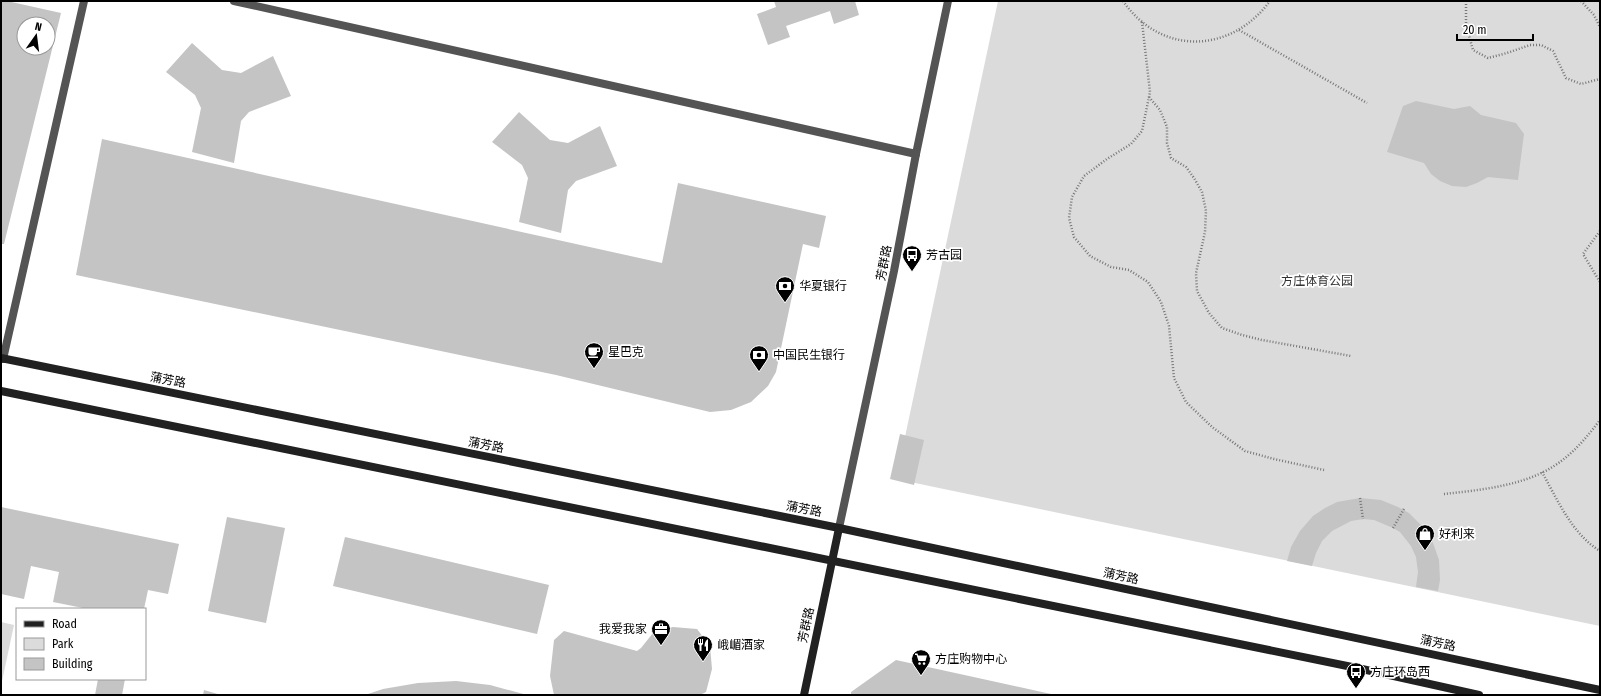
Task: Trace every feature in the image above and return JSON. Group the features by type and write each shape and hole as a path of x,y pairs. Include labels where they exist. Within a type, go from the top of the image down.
{"street":[{"path":"2,359 84,1"},
{"path":"234,1 916,154"},
{"name":"芳群路","path":"804,695 894,271 916,154 948,1"},
{"name":"蒲芳路","path":"2,359 839,528 1600,690"},
{"path":"1,391 1362,669 1479,695"}],"path":[{"path":"1123,1 1134,15 1154,31 1182,40 1197,42 1225,37 1239,30 1262,12 1270,1"},
{"path":"1466,1 1466,24 1473,50 1488,58 1530,45 1541,45 1553,51 1566,78 1581,84 1600,79"},
{"path":"1581,1 1594,15 1600,27"},
{"path":"1142,22 1148,68 1149,97 1142,131 1131,144 1084,176 1072,197 1069,218 1074,237 1090,256 1112,267 1129,270 1148,282 1162,302 1169,326 1174,378 1186,402 1212,427 1245,451 1324,470"},
{"path":"1239,30 1367,103"},
{"path":"1149,97 1160,110 1167,127 1167,144 1171,158 1186,167 1202,192 1206,211 1205,232 1196,273 1197,291 1209,314 1222,328 1242,336 1351,356"},
{"path":"1600,231 1583,254 1600,282"},
{"path":"1444,494 1486,489 1521,481 1542,472 1554,466 1582,443 1600,420"},
{"path":"1542,472 1570,521 1592,545 1600,550"},
{"path":"1360,498 1363,519"},
{"path":"1393,528 1404,509"}],"green space":[{"name":"方庄体育公园","path":"998,1 1600,1 1600,626 896,479"},
{"path":"1,622 14,625 1,686"}],"building":[{"path":"1,1 7,1 61,13 56,33 56,16 16,16 16,56 50,56 4,244 1,244"},
{"path":"774,1 855,1 859,15 834,24 830,11 786,26 790,37 768,45 757,14 776,7"},
{"path":"192,43 222,70 241,73 273,56 291,96 249,112 241,121 234,163 192,152 201,108 195,95 166,72"},
{"path":"1416,101 1454,109 1470,106 1481,115 1516,123 1524,134 1518,180 1488,177 1466,187 1452,186 1440,181 1431,174 1424,163 1387,152 1403,106"},
{"path":"519,112 550,140 568,143 600,126 617,166 576,181 568,190 561,233 519,222 528,178 522,165 492,142"},
{"path":"102,139 662,263 678,183 826,216 819,248 803,244 776,372 768,386 751,402 731,410 710,412 556,375 76,275"},
{"path":"900,434 924,440 914,485 890,479"},
{"path":"1360,498 1381,500 1398,507 1409,513 1424,528 1433,543 1439,560 1440,580 1438,591 1416,587 1418,572 1416,557 1411,546 1400,532 1374,520 1363,519 1351,521 1332,531 1322,541 1312,566 1287,561 1291,547 1300,531 1313,516 1337,502"},
{"path":"1,507 179,544 168,594 148,590 144,608 83,608 53,602 59,572 31,566 24,599 1,594"},
{"path":"227,517 285,528 266,623 208,611"},
{"path":"345,537 549,585 537,634 333,586"},
{"path":"673,627 697,629 710,646 712,669 706,692 700,695 554,695 550,676 554,640 564,631 637,651 653,633"},
{"name":"方庄购物中心","path":"896,660 1051,695 851,695 851,692"},
{"path":"98,680 125,680 122,695 95,695"},
{"path":"456,681 490,685 527,695 365,695 383,689 418,683"},
{"path":"204,690 221,695 203,695"}],"place":[{"name":"芳古园","path":"912,272"},
{"name":"华夏银行","path":"785,303"},
{"name":"星巴克","path":"594,369"},
{"name":"中国民生银行","path":"759,372"},
{"name":"好利来","path":"1425,551"},
{"name":"我爱我家","path":"661,646"},
{"name":"峨嵋酒家","path":"703,662"},
{"name":"方庄购物中心","path":"921,676"},
{"name":"方庄环岛西","path":"1356,689"}]}
